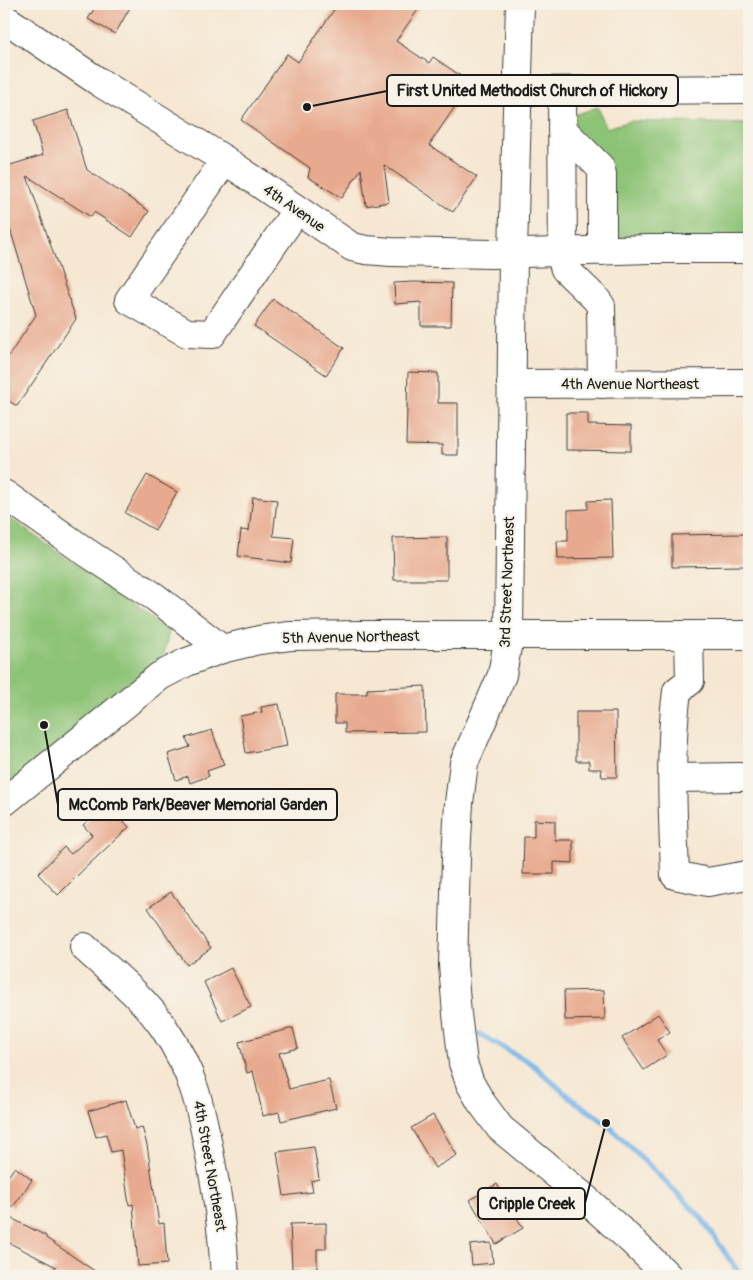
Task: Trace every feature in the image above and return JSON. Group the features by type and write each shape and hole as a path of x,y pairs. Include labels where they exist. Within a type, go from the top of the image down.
{"street":[{"name":"3rd Street Northeast","path":"520,4 511,384 509,636 502,675 464,763 459,803 456,858 454,965 457,1014 463,1063 470,1083 480,1102 500,1128 580,1193 668,1276"},
{"name":"4th Avenue","path":"4,18 99,82 225,160 296,211 352,247 366,250 492,254 514,252 749,249"},
{"path":"517,91 749,89"},
{"path":"562,91 562,252 565,269 601,306 602,384"},
{"path":"562,130 600,167 602,174 602,251"},
{"path":"225,160 129,300 187,333 212,334 296,211"},
{"name":"4th Avenue Northeast","path":"511,384 749,383"},
{"path":"4,494 86,552 155,597 222,649"},
{"name":"5th Avenue Northeast","path":"4,802 160,676 187,662 222,649 259,640 290,636 360,635 749,635"},
{"path":"689,635 690,680 677,691 674,714 672,778 675,875 708,882 747,875"},
{"path":"672,778 740,777"},
{"name":"4th Street Northeast","path":"84,947 146,1004 164,1027 192,1079 201,1107 216,1189 223,1242 225,1276"}],"green space":[{"path":"598,107 606,128 631,121 749,124 749,238 613,240 575,132 574,115"},
{"path":"4,514 169,631 164,654 4,796"}],"building":[{"path":"97,4 132,4 115,34 88,19"},
{"path":"338,4 422,4 396,41 429,63 433,57 471,83 429,145 477,177 453,212 384,165 389,202 366,206 361,169 342,198 308,177 310,168 241,120 287,54 298,62"},
{"path":"68,110 87,170 149,211 132,237 94,212 91,217 27,176 76,319 17,406 4,398 4,363 36,315 4,209 4,167 43,155 33,121"},
{"path":"394,283 452,283 451,326 421,326 421,302 395,304"},
{"path":"273,299 344,348 326,375 254,326"},
{"path":"408,372 438,373 438,403 458,403 458,455 442,455 442,445 406,444"},
{"path":"566,413 588,413 588,425 631,426 631,451 566,450"},
{"path":"147,475 177,492 155,530 125,513"},
{"path":"253,497 277,500 273,536 294,538 291,563 238,556 241,530 249,531"},
{"path":"611,500 613,558 558,559 557,541 568,541 568,510 588,509 588,501"},
{"path":"745,534 745,566 672,567 672,535"},
{"path":"447,537 447,580 394,580 393,538"},
{"path":"425,686 426,732 345,733 345,723 335,723 335,694 367,694 367,689"},
{"path":"279,704 287,746 246,753 240,716 262,712 261,707"},
{"path":"576,712 616,712 617,777 602,777 601,769 589,769 589,761 576,761"},
{"path":"212,730 224,765 207,771 209,776 190,783 188,776 176,780 168,754 190,747 186,738"},
{"path":"107,803 129,827 58,895 38,874 64,847 71,854 92,835 83,825"},
{"path":"534,820 555,821 555,840 573,840 573,863 554,862 554,874 523,874 524,837 534,837"},
{"path":"171,892 211,948 187,965 148,908"},
{"path":"231,968 251,1007 222,1021 204,982"},
{"path":"604,990 605,1019 565,1020 564,991"},
{"path":"658,1014 670,1032 657,1040 667,1055 644,1070 622,1038"},
{"path":"293,1028 298,1048 279,1053 289,1089 329,1080 336,1108 281,1121 279,1112 263,1116 253,1071 247,1073 239,1042"},
{"path":"126,1100 135,1129 142,1127 147,1145 159,1224 164,1223 167,1264 138,1266 133,1204 129,1205 121,1150 111,1152 106,1134 96,1137 88,1111"},
{"path":"433,1115 457,1155 435,1168 411,1128"},
{"path":"314,1147 319,1179 311,1181 313,1192 284,1196 277,1152"},
{"path":"15,1167 32,1180 13,1207 4,1200 4,1182"},
{"path":"497,1184 523,1228 496,1244 470,1200"},
{"path":"11,1218 46,1236 46,1238 102,1276 49,1276 56,1267 4,1240 4,1231"},
{"path":"326,1223 326,1249 317,1249 317,1268 292,1269 290,1224"},
{"path":"491,1243 493,1263 472,1265 470,1245"}],"waterway":[{"path":"479,1034 532,1064 569,1097 606,1123 700,1216 741,1276"}],"place":[{"name":"First United Methodist Church of Hickory","path":"307,107"},
{"name":"McComb Park/Beaver Memorial Garden","path":"44,725"},
{"name":"Cripple Creek","path":"606,1123"}]}
